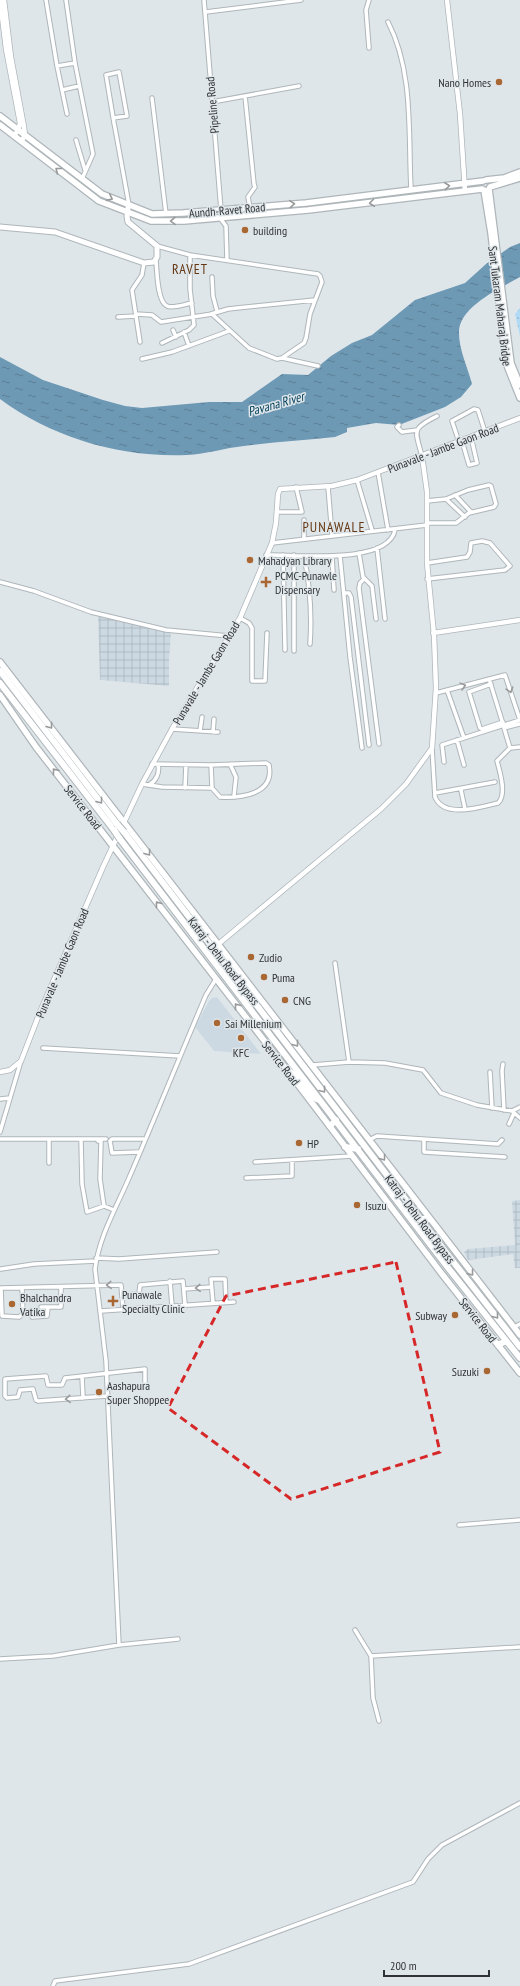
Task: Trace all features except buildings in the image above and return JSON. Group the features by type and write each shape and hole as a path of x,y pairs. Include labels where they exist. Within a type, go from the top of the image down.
{"highway":[{"name":"Katraj - Dehu Road Bypass","path":"0,671 420,1219 520,1346"},
{"name":"Katraj - Dehu Road Bypass","path":"0,683 520,1358"},
{"path":"287,1070 295,1075 313,1097 321,1100"},
{"path":"330,1126 336,1120"},
{"path":"346,1147 358,1149"},
{"path":"420,1219 429,1219"},
{"path":"498,1345 506,1341"}],"main road":[{"name":"Aundh-Ravet Road","path":"0,116 16,133 93,197 107,205 154,221 220,218 308,210 486,189 520,178"},
{"name":"Aundh-Ravet Road","path":"0,125 16,133"},
{"name":"Aundh-Ravet Road","path":"23,139 102,194 149,214 306,203 410,189 465,184 504,178 520,172"},
{"path":"485,181 490,183 486,189 480,185 485,181"},
{"name":"Sant Tukaram Maharaj Bridge","path":"486,189 514,377"},
{"path":"0,227 54,232 144,263 156,261 157,246 128,222 127,212 129,206"},
{"path":"514,377 520,385"},
{"path":"514,377 520,398"},
{"name":"Service Road","path":"0,662 520,1335"},
{"name":"Service Road","path":"0,695 36,747 520,1373"}],"street":[{"path":"0,0 6,49 20,123 16,133"},
{"path":"4,0 11,57 22,114 23,139"},
{"path":"46,0 67,114"},
{"path":"66,0 79,86 93,154 82,180"},
{"name":"Pipeline Road","path":"204,0 222,210"},
{"path":"206,12 302,0"},
{"path":"368,48 366,10 369,0"},
{"path":"447,0 459,100 466,191"},
{"path":"388,22 397,40 404,72 410,189"},
{"path":"57,66 75,63"},
{"path":"113,118 127,116 119,72 106,75 113,118 129,206"},
{"path":"62,90 79,86"},
{"path":"212,102 299,86"},
{"path":"245,96 254,184 254,188 248,196 250,208"},
{"path":"152,98 166,214"},
{"path":"76,140 85,170"},
{"path":"220,218 226,224 228,260"},
{"path":"157,246 190,255 318,274 322,282 315,300 304,343 282,358"},
{"path":"162,343 176,337 192,326 194,317 190,255"},
{"path":"156,261 159,293 164,303 167,306 173,306 192,303"},
{"path":"140,342 132,290 142,275 144,263"},
{"path":"212,277 213,301 216,312"},
{"path":"118,318 136,315 152,315 161,322 210,314 228,309 315,300"},
{"path":"210,314 214,315 243,344 255,352 277,359 282,358 318,366"},
{"path":"173,330 176,337"},
{"path":"142,359 172,352 229,330"},
{"path":"184,332 189,346"},
{"path":"471,437 477,463 469,465 452,420 474,408 478,410 485,432"},
{"path":"437,416 420,425 417,430 422,456 427,501 427,563 433,632 436,693 432,751 436,800 442,807 448,809 464,809 498,803 504,795 497,761 510,748 520,747"},
{"name":"Punavale - Jambe Gaon Road","path":"21,1061 40,1012 142,784 172,729 240,618 272,542 278,512 279,490 282,488 296,487 328,487 358,480 520,418"},
{"path":"399,425 397,427 402,432 417,430"},
{"path":"378,472 388,530"},
{"path":"358,480 372,530"},
{"path":"272,542 372,530 395,530 427,524 456,522 471,512 495,506 490,485 468,490 446,499 427,501"},
{"path":"278,512 302,512 296,487"},
{"path":"328,487 332,536"},
{"path":"455,495 471,512"},
{"path":"446,499 465,516"},
{"path":"304,520 304,538"},
{"path":"266,555 332,557 359,553 381,547 394,534 395,530"},
{"path":"427,563 467,557 470,552 470,543 482,541 490,543 510,566 505,570 428,579"},
{"path":"377,548 385,619"},
{"path":"359,553 362,576 372,586 376,619"},
{"path":"283,555 285,650"},
{"path":"294,555 294,651"},
{"path":"304,556 310,585 312,614 310,644"},
{"path":"340,556 362,748"},
{"path":"332,557 334,590"},
{"path":"364,579 360,583 359,588 379,744"},
{"path":"0,582 6,582 34,591 91,612 166,630 229,636"},
{"path":"344,593 349,594 351,597 369,746"},
{"path":"240,618 249,623 252,628 252,681 265,681 267,632"},
{"path":"433,632 520,620"},
{"path":"436,693 505,675 520,720 482,729 480,728 469,692 491,684"},
{"path":"489,679 503,724"},
{"path":"447,690 464,738"},
{"path":"200,731 202,717"},
{"path":"213,732 214,719"},
{"path":"444,762 441,745 503,724"},
{"path":"510,748 504,728 520,724"},
{"path":"172,729 218,732"},
{"path":"457,740 464,765"},
{"path":"432,751 442,751"},
{"path":"213,948 381,809 406,784 432,751"},
{"path":"152,764 211,765 266,762 269,769 268,779 255,793 251,795 220,797 212,788 211,765"},
{"path":"230,764 236,777 234,796"},
{"path":"149,785 155,780 159,772 158,765"},
{"path":"185,788 186,765"},
{"path":"435,793 460,790 496,782"},
{"path":"142,784 185,788 212,788"},
{"path":"460,790 464,809"},
{"path":"335,963 349,1062"},
{"path":"120,1645 106,1373 101,1311 95,1269 96,1259 114,1210 144,1139 206,995 216,979"},
{"path":"43,1048 180,1056"},
{"path":"0,1072 10,1070 21,1061"},
{"path":"0,1132 21,1061"},
{"path":"312,1065 349,1062 385,1063 423,1070 441,1093 477,1105 513,1112 520,1118"},
{"path":"503,1064 504,1110"},
{"path":"490,1072 492,1108"},
{"path":"0,1099 10,1098"},
{"path":"509,1124 513,1112 520,1107"},
{"path":"369,1140 377,1136 498,1144 502,1140"},
{"path":"0,1139 106,1139"},
{"path":"139,1152 112,1153 110,1141 112,1139 144,1139"},
{"path":"49,1140 50,1164"},
{"path":"81,1140 82,1184 87,1212 104,1206 114,1210"},
{"path":"81,1140 101,1142 100,1179 104,1206"},
{"path":"424,1140 424,1152 505,1156"},
{"path":"255,1162 352,1156"},
{"path":"246,1178 292,1176 292,1160"},
{"path":"1,1269 34,1264 96,1259 119,1259 217,1252"},
{"path":"212,1303 211,1279 224,1278 226,1302"},
{"path":"122,1296 137,1295 140,1285 183,1281 184,1305"},
{"path":"170,1282 172,1306"},
{"path":"22,1288 23,1314 20,1316 2,1316 1,1288 121,1285 123,1309"},
{"path":"41,1307 61,1307 61,1287"},
{"path":"184,1289 212,1287"},
{"path":"101,1311 234,1302"},
{"path":"32,1317 47,1316 48,1307"},
{"path":"514,1327 520,1324"},
{"path":"107,1396 38,1401 36,1400 33,1389 19,1391 18,1397 7,1398 5,1396 5,1379 46,1376 49,1385 62,1385 64,1378 145,1369 145,1386 117,1388"},
{"path":"82,1376 84,1398"},
{"path":"459,1525 520,1520"},
{"path":"355,1630 371,1656 374,1698 379,1721"},
{"path":"0,1659 53,1656 120,1645 178,1639"},
{"path":"371,1656 520,1647"},
{"path":"54,1986 55,1980 189,1964 413,1882 434,1852 442,1845 520,1803"}],"highlighted area":[{"path":"396,1262 440,1452 291,1499 168,1408 226,1296"}],"shaded area":[{"path":"520,308 520,336 515,314"},
{"path":"98,616 171,633 169,686 100,680"},
{"name":"Sai Millenium","path":"217,997 261,1054 214,1051 195,1027 209,1001 212,998"},
{"path":"520,1200 520,1268 515,1268 513,1254 468,1260 464,1252 468,1249 515,1245 512,1201"}],"water":[{"name":"Pavana River","path":"520,243 520,277 482,299 465,315 461,324 459,333 460,346 472,384 461,397 445,407 399,425 376,423 347,428 347,432 335,437 237,447 187,455 162,455 113,449 65,435 42,425 0,399 0,357 43,380 125,406 142,408 209,402 242,402 282,374 308,375 331,356 352,343 372,335 415,300 465,283 486,264 510,247"}],"place":[{"name":"Nano Homes","path":"499,82"},
{"name":"building","path":"245,230"},
{"name":"Mahadyan Library","path":"250,560"},
{"name":"PCMC-Punawle Dispensary","path":"266,582"},
{"name":"Zudio","path":"251,957"},
{"name":"Puma","path":"264,977"},
{"name":"CNG","path":"285,1000"},
{"name":"Sai Millenium","path":"217,1023"},
{"name":"KFC","path":"241,1038"},
{"name":"HP","path":"299,1143"},
{"name":"Isuzu","path":"357,1205"},
{"name":"Punawale Specialty Clinic","path":"113,1301"},
{"name":"Bhalchandra Vatika","path":"12,1304"},
{"name":"Subway","path":"455,1315"},
{"name":"Suzuki","path":"487,1371"},
{"name":"Aashapura Super Shoppee","path":"99,1392"}],"district":[{"name":"RAVET","path":"190,269"},
{"name":"PUNAWALE","path":"334,527"}]}
